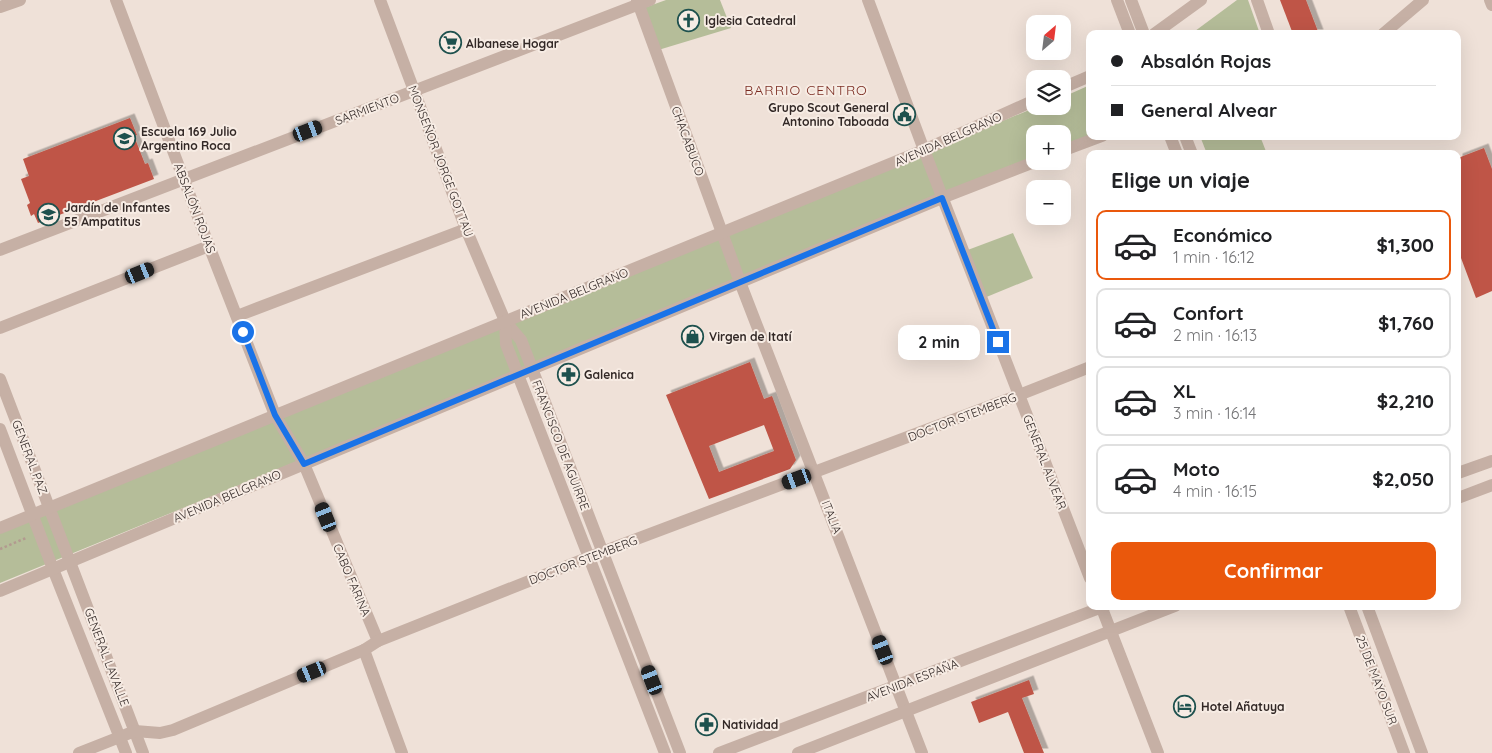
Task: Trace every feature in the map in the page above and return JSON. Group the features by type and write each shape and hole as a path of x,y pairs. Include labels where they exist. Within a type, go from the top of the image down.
{"street":[{"path":"0,8 20,0"},
{"name":"ABSALÓN ROJAS","path":"116,0 275,415"},
{"name":"MONSEÑOR JORGE GOTTAU","path":"380,0 466,230 504,321"},
{"name":"GENERAL ALVEAR","path":"868,0 942,198 1086,568"},
{"path":"1117,0 1128,30"},
{"path":"1131,0 1142,30"},
{"path":"1160,30 1201,0"},
{"path":"1257,0 1268,30"},
{"path":"1388,30 1423,0"},
{"name":"SARMIENTO","path":"0,250 415,91 642,1"},
{"name":"CHACABUCO","path":"642,1 740,282"},
{"path":"1071,84 1086,78"},
{"name":"AVENIDA BELGRANO","path":"0,528 924,150 1026,104"},
{"path":"1071,148 1092,140"},
{"name":"AVENIDA BELGRANO","path":"0,590 942,198 1026,165"},
{"path":"237,316 466,230"},
{"path":"0,328 209,246"},
{"name":"ITALIA","path":"740,282 922,753"},
{"name":"FRANCISCO DE AGUIRRE","path":"504,321 521,340 680,753"},
{"name":"FRANCISCO DE AGUIRRE","path":"504,321 506,344 665,753"},
{"name":"DOCTOR STEMBERG","path":"79,753 135,731 160,732 173,730 364,650 378,640 602,552 1086,369"},
{"name":"GENERAL PAZ","path":"0,379 71,561"},
{"name":"CABO FARINA","path":"275,415 304,464 378,640"},
{"name":"GENERAL PAZ","path":"0,429 53,569"},
{"path":"1461,472 1492,460"},
{"path":"1461,497 1492,485"},
{"name":"GENERAL LAVALLE","path":"71,561 143,753"},
{"name":"GENERAL LAVALLE","path":"53,569 126,753"},
{"name":"AVENIDA ESPAÑA","path":"720,753 1094,610"},
{"path":"1103,610 1158,753"},
{"path":"798,753 1165,610"},
{"name":"25 DE MAYO SUR","path":"1350,610 1404,753"},
{"name":"25 DE MAYO SUR","path":"1368,610 1422,753"},
{"path":"364,650 402,753"}],"path":[{"path":"0,549 26,538"}],"green space":[{"path":"666,0 720,0 731,28 655,51 638,10"},
{"path":"1237,0 1248,0 1259,30 1196,30"},
{"path":"1086,87 1086,138 1071,144 1071,125 1026,125 1026,163 0,583 0,532 1026,111 1026,115 1071,115 1071,93"},
{"path":"1202,140 1262,140 1265,150 1205,150"},
{"path":"1013,233 1033,278 984,298 965,251"}],"building":[{"path":"1280,0 1306,0 1317,30 1291,30"},
{"path":"130,118 137,135 134,136 145,164 148,163 154,179 38,223 34,214 31,216 27,205 30,203 21,179 29,176 23,159"},
{"path":"1484,148 1492,169 1492,291 1476,298 1461,258 1461,157"},
{"path":"750,362 764,399 772,396 796,460 790,469 709,499 666,395","holes":["764,425 774,451 719,472 709,446"]},
{"path":"1029,680 1034,694 1022,698 1044,753 1024,753 1008,712 979,723 971,702"}],"place":[{"name":"Iglesia Catedral","path":"689,20"},
{"name":"Albanese Hogar","path":"450,43"},
{"name":"Grupo Scout General Antonino Taboada","path":"905,114"},
{"name":"Escuela 169 Julio Argentino Roca","path":"125,138"},
{"name":"Jardín de Infantes 55 Ampatitus","path":"48,214"},
{"name":"Virgen de Itatí","path":"693,336"},
{"name":"Galenica","path":"568,374"},
{"name":"Hotel Añatuya","path":"1185,706"},
{"name":"Natividad","path":"706,724"}],"district":[{"name":"BARRIO CENTRO","path":"806,90"}],"route":[{"path":"243,332 275,415 304,464 942,198 998,342"}]}
